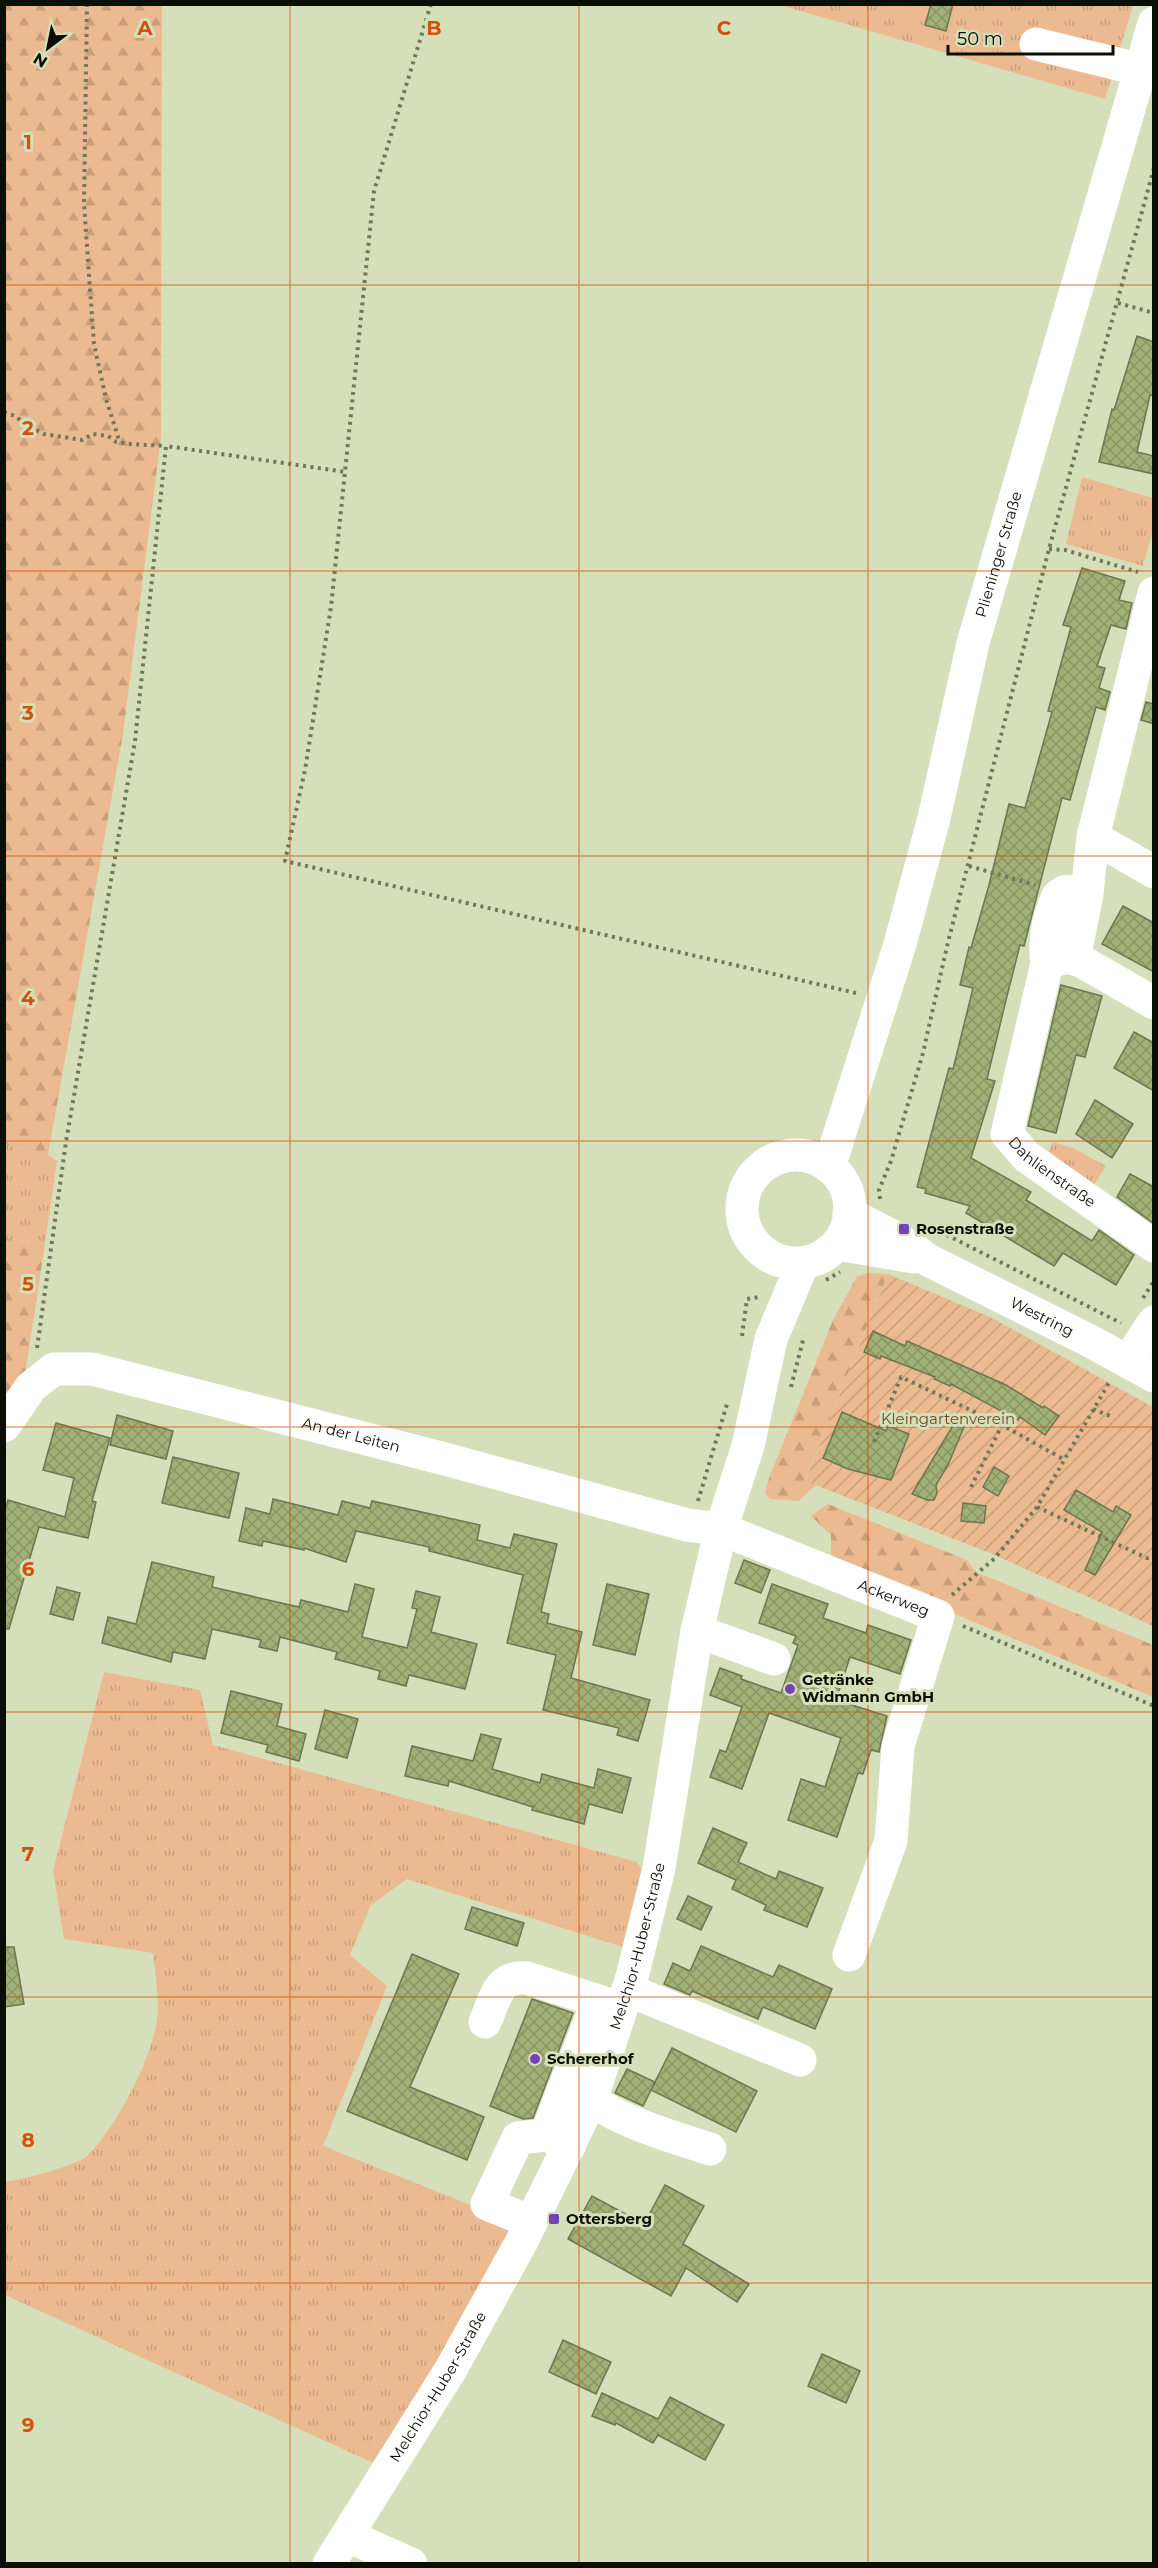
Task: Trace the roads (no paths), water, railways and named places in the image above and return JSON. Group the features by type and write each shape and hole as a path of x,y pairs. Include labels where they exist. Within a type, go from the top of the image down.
{"street":[{"name":"Plieninger Straße","path":"829,1167 883,1000 934,818 973,643 1147,71 1154,23"},
{"path":"1036,44 1147,71"},
{"name":"Dahlienstraße","path":"1148,584 1146,656 1075,891 1058,896 1050,913 1044,946 1057,960 1007,1134 1027,1157 1154,1246"},
{"path":"1093,837 1154,872"},
{"path":"1057,960 1081,961 1154,1003"},
{"name":"Plieninger Straße","path":"769,1256 754,1244 746,1232 742,1219 743,1196 747,1184 762,1166 773,1160 790,1156 819,1130 853,1088"},
{"path":"771,1339 827,1253 857,1234 848,1194 842,1181 829,1167 810,1157 790,1156"},
{"name":"Westring","path":"857,1234 930,1261 1141,1369"},
{"path":"771,1339 767,1297 769,1256 812,1274"},
{"path":"1141,1369 1154,1322"},
{"name":"Melchior-Huber-Straße","path":"329,2564 451,2369 531,2222 558,2140 591,2100 616,2000 659,1868 697,1630 721,1529 748,1446 771,1339"},
{"name":"An der Leiten","path":"4,1426 31,1387 54,1369 92,1369 445,1459 687,1524 721,1529"},
{"name":"Ackerweg","path":"721,1529 938,1616 898,1746 891,1841 849,1955"},
{"path":"697,1630 774,1659"},
{"path":"485,2022 500,1987 508,1979 526,1978 616,2000 800,2060"},
{"path":"531,2222 487,2204 518,2138 558,2140 616,2000"},
{"path":"591,2100 603,2109 659,2133 710,2149"},
{"path":"348,2536 411,2564"}],"place":[{"name":"Rosenstraße","path":"904,1229"},
{"name":"Getränke Widmann GmbH","path":"790,1689"},
{"name":"Schererhof","path":"535,2059"},
{"name":"Ottersberg","path":"554,2219"}],"park label":[{"name":"Kleingartenverein","path":"948,1419"}]}
